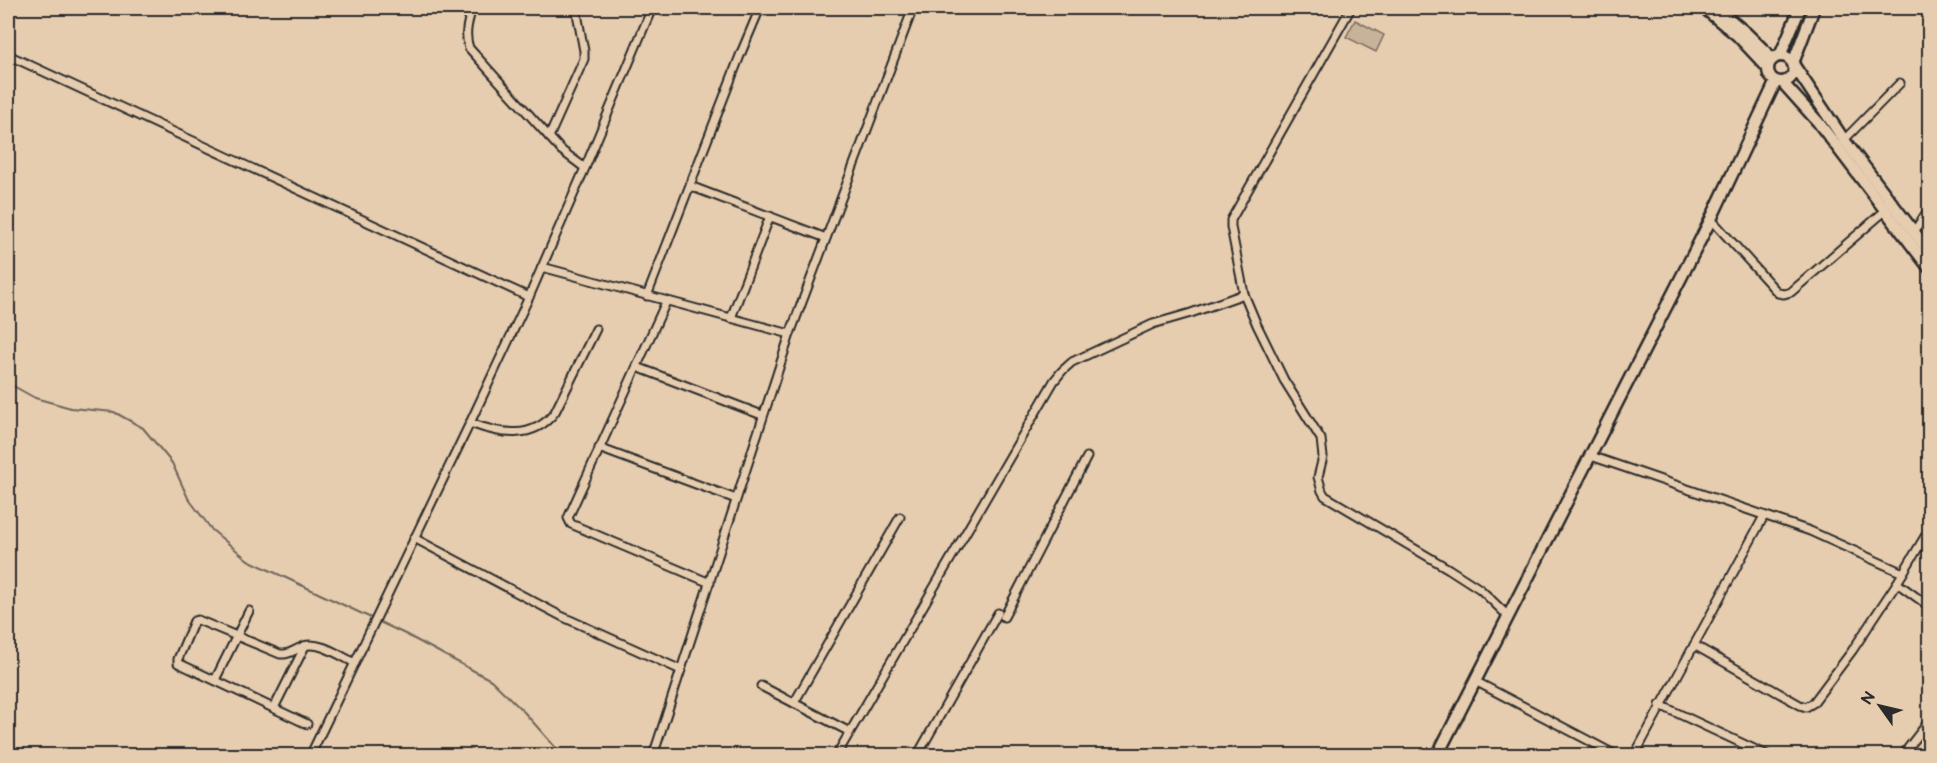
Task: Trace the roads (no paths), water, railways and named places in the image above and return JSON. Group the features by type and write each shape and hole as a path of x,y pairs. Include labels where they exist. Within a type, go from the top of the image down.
{"street":[{"path":"472,8 466,30 469,48 549,137 568,156 585,168"},
{"path":"549,137 584,59 576,8"},
{"path":"310,756 529,297 652,8"},
{"path":"647,296 760,8"},
{"path":"653,756 789,334 913,8"},
{"path":"1351,8 1231,220 1244,294 1284,380 1321,439 1323,457 1318,477 1325,496 1480,589 1508,616"},
{"path":"1704,8 1774,61"},
{"path":"1800,8 1774,61 1772,78 1779,82 1818,122 1929,269"},
{"path":"1437,756 1779,82 1793,76 1794,65 1814,8"},
{"path":"1919,8 1929,13"},
{"path":"1721,9 1774,61"},
{"path":"8,55 529,297"},
{"path":"1774,61 1785,56 1794,65 1844,140 1929,253"},
{"path":"1844,140 1900,83"},
{"path":"690,186 826,238"},
{"path":"1914,232 1929,207"},
{"path":"1711,219 1778,293 1784,294 1791,292 1886,210"},
{"path":"731,318 770,216"},
{"path":"542,267 789,334"},
{"path":"836,756 848,731 1062,371 1072,362 1153,324 1244,294"},
{"path":"666,302 569,516 571,524 710,583"},
{"path":"470,423 502,433 531,430 549,420 596,329"},
{"path":"637,367 762,415"},
{"path":"599,448 736,499"},
{"path":"1591,456 1824,536 1903,573"},
{"path":"917,756 1001,615 1087,457"},
{"path":"794,703 900,516"},
{"path":"1634,756 1764,516"},
{"path":"1694,645 1806,707 1813,703 1852,651 1897,583 1929,528"},
{"path":"414,538 561,616 681,669"},
{"path":"1897,583 1929,608"},
{"path":"215,680 249,611"},
{"path":"307,724 180,664 178,661 193,623 198,620 285,654 305,646 317,645 355,663"},
{"path":"274,708 305,646"},
{"path":"1475,681 1618,756"},
{"path":"761,686 848,731"},
{"path":"1660,705 1769,756"},
{"path":"1902,756 1929,720"}],"waterway":[{"path":"8,383 35,398 71,408 114,412 143,428 172,463 188,498 212,530 248,560 405,634 491,680 524,712 563,756"}]}
